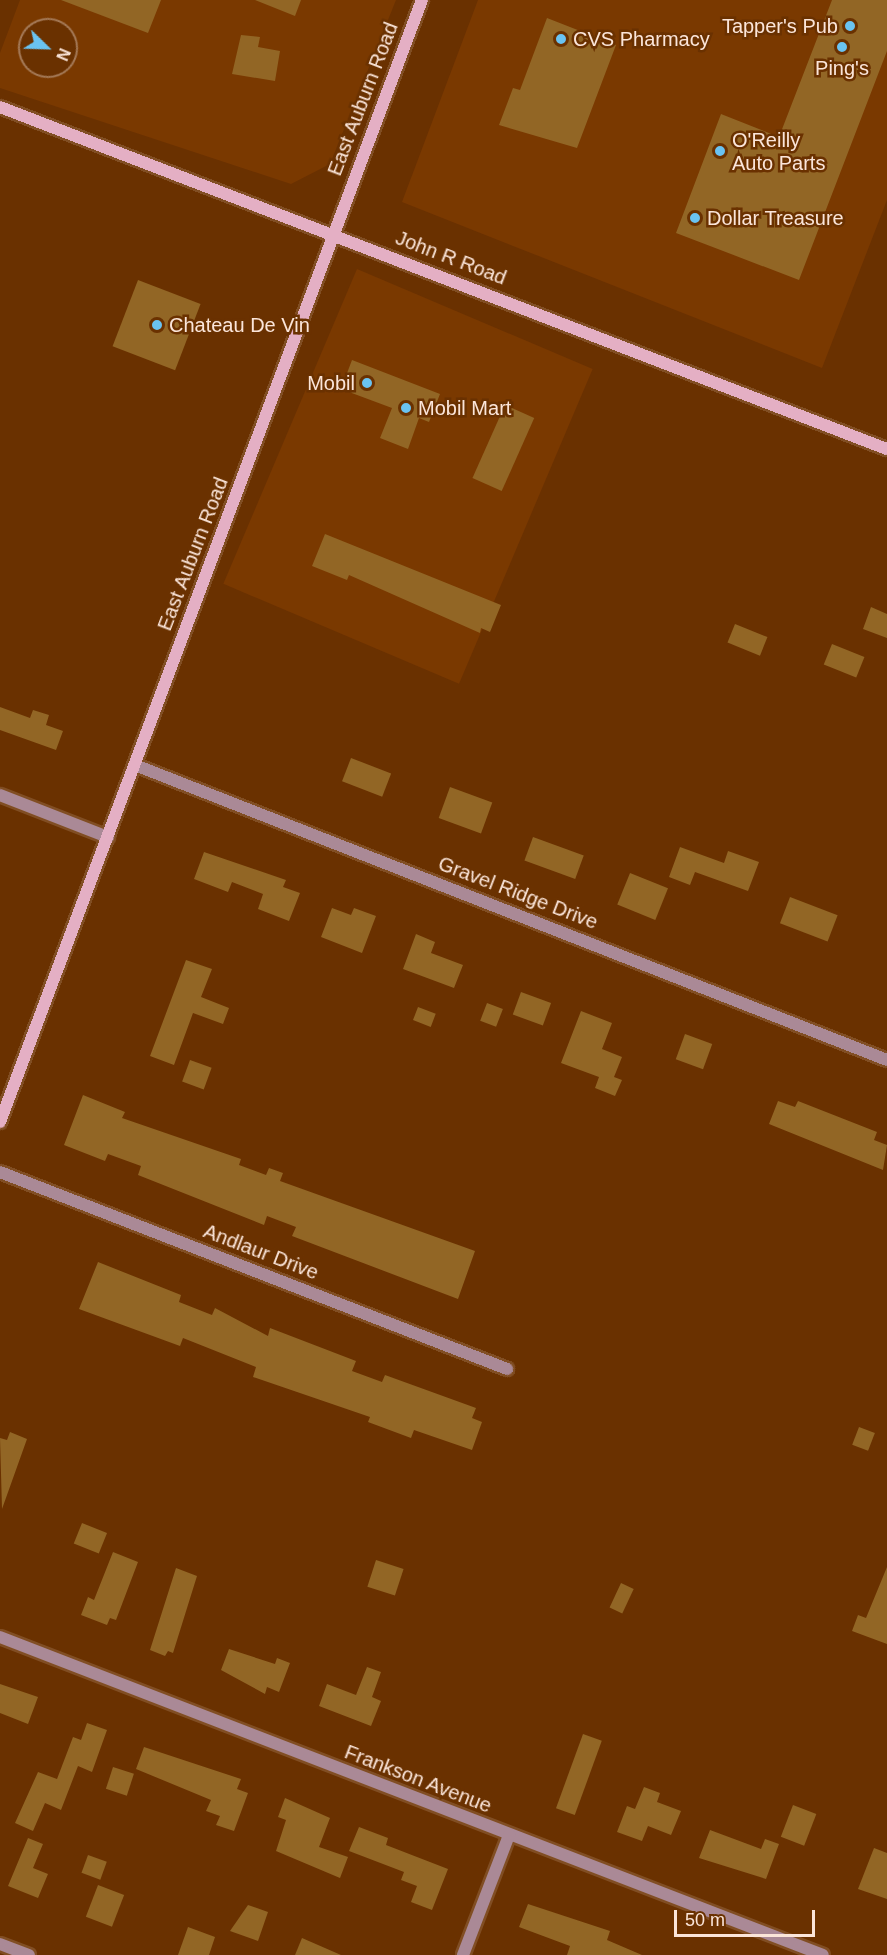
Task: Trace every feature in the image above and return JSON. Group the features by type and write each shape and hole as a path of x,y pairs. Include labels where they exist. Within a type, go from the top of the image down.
{"main road":[{"name":"East Auburn Road","path":"0,1122 422,0"},
{"name":"John R Road","path":"0,107 887,449"}],"street":[{"name":"Gravel Ridge Drive","path":"135,765 887,1059"},
{"path":"0,795 108,837"},
{"name":"Andlaur Drive","path":"0,1172 507,1369"},
{"name":"Frankson Avenue","path":"0,1637 823,1955"},
{"path":"463,1955 509,1835"},
{"path":"0,1944 29,1955"}],"shaded area":[{"path":"20,0 396,0 330,164 291,184 0,88 0,53"},
{"path":"478,0 887,0 887,200 822,368 402,202"},
{"path":"357,269 593,369 459,684 223,584"}],"building":[{"path":"61,0 161,0 148,33"},
{"path":"255,0 301,0 295,16"},
{"path":"832,0 887,0 887,51 799,280 676,233 721,114 779,137"},
{"name":"CVS Pharmacy","path":"547,18 616,45 577,148 499,125 513,88 520,90"},
{"path":"241,35 260,37 258,47 280,51 275,81 232,74"},
{"name":"Chateau De Vin","path":"138,280 201,304 175,370 113,346"},
{"path":"352,360 440,394 429,422 419,418 408,449 380,438 392,408 341,389"},
{"path":"505,405 534,418 502,491 472,478"},
{"path":"325,534 501,605 490,632 481,628 480,633 349,575 347,580 312,566"},
{"path":"871,607 887,614 887,638 863,629"},
{"path":"735,624 767,637 760,656 728,643"},
{"path":"832,644 864,657 856,678 824,664"},
{"path":"0,707 30,718 33,710 49,715 46,725 63,731 56,750 0,730"},
{"path":"351,758 391,773 382,797 342,781"},
{"path":"450,787 492,802 481,833 439,818"},
{"path":"533,837 584,855 575,879 524,860"},
{"path":"680,847 724,863 728,851 759,862 748,891 695,872 690,885 669,877"},
{"path":"204,852 286,880 283,887 300,893 289,921 258,909 263,894 232,882 228,892 194,879"},
{"path":"630,873 668,888 655,920 617,905"},
{"path":"790,897 838,915 828,941 780,923"},
{"path":"332,908 351,915 354,908 376,916 362,953 321,937"},
{"path":"416,934 435,942 431,953 463,965 454,988 403,969"},
{"path":"186,960 212,969 201,997 229,1008 223,1024 193,1013 174,1065 150,1056"},
{"path":"521,992 551,1003 543,1025 513,1015"},
{"path":"487,1003 503,1009 496,1027 480,1021"},
{"path":"418,1007 436,1014 431,1027 413,1020"},
{"path":"581,1011 612,1023 602,1049 622,1057 614,1077 622,1080 615,1096 595,1088 599,1077 561,1063"},
{"path":"685,1034 712,1044 703,1069 676,1059"},
{"path":"190,1060 212,1068 204,1089 182,1082"},
{"path":"83,1095 125,1112 122,1118 241,1159 239,1165 266,1175 269,1168 283,1173 280,1181 475,1251 458,1299 292,1236 296,1227 267,1216 264,1225 138,1175 141,1166 108,1154 105,1161 64,1145"},
{"path":"778,1101 795,1107 798,1101 877,1132 874,1140 887,1145 883,1170 769,1124"},
{"path":"98,1262 181,1295 179,1302 212,1315 215,1308 268,1336 270,1328 356,1361 352,1371 382,1382 385,1375 476,1408 472,1418 482,1422 472,1450 414,1430 411,1438 368,1422 370,1417 253,1377 256,1367 183,1338 180,1346 79,1309"},
{"path":"859,1427 875,1433 868,1451 852,1445"},
{"path":"10,1432 27,1439 2,1509 0,1438 7,1440"},
{"path":"82,1523 107,1533 99,1554 74,1543"},
{"path":"113,1552 138,1562 116,1620 110,1618 107,1625 81,1615 88,1597 94,1600"},
{"path":"376,1560 404,1569 395,1596 367,1587"},
{"path":"887,1567 887,1644 852,1631 858,1615 866,1618"},
{"path":"176,1568 197,1576 173,1653 168,1651 165,1656 150,1650"},
{"path":"621,1583 634,1589 622,1613 610,1607"},
{"path":"229,1649 275,1664 277,1658 290,1663 279,1692 267,1687 265,1694 221,1670"},
{"path":"367,1667 381,1672 372,1697 381,1701 371,1726 319,1706 327,1684 356,1695"},
{"path":"0,1684 38,1697 28,1724 0,1713"},
{"path":"87,1723 107,1730 92,1772 78,1766 61,1810 45,1803 33,1831 15,1823 38,1772 57,1779 73,1737 81,1740"},
{"path":"583,1734 602,1741 575,1815 556,1808"},
{"path":"144,1747 241,1779 237,1789 248,1793 234,1831 216,1825 220,1816 206,1811 211,1800 136,1769"},
{"path":"113,1767 134,1774 127,1796 106,1789"},
{"path":"644,1787 660,1793 657,1802 681,1811 671,1835 648,1826 642,1841 617,1832 627,1806 635,1809"},
{"path":"285,1798 330,1818 319,1847 348,1857 340,1878 276,1851 286,1820 278,1817"},
{"path":"793,1805 816,1814 804,1846 781,1837"},
{"path":"359,1827 388,1838 386,1845 448,1869 432,1910 411,1902 417,1886 401,1880 404,1872 349,1851"},
{"path":"710,1830 761,1849 765,1839 779,1844 766,1879 699,1858"},
{"path":"28,1838 43,1844 33,1868 48,1874 38,1898 8,1886"},
{"path":"874,1848 887,1853 887,1899 858,1889"},
{"path":"88,1855 107,1862 100,1880 82,1873"},
{"path":"98,1885 124,1895 112,1927 86,1917"},
{"path":"528,1904 610,1931 607,1940 642,1955 567,1955 570,1946 519,1927"},
{"path":"248,1905 268,1912 258,1941 230,1931"},
{"path":"188,1927 215,1937 209,1955 178,1955"},
{"path":"302,1938 341,1955 295,1955"}],"place":[{"name":"Tapper's Pub","path":"850,26"},
{"name":"CVS Pharmacy","path":"561,39"},
{"name":"Ping's","path":"842,47"},
{"name":"O'Reilly Auto Parts","path":"720,151"},
{"name":"Dollar Treasure","path":"695,218"},
{"name":"Chateau De Vin","path":"157,325"},
{"name":"Mobil","path":"367,383"},
{"name":"Mobil Mart","path":"406,408"}]}
